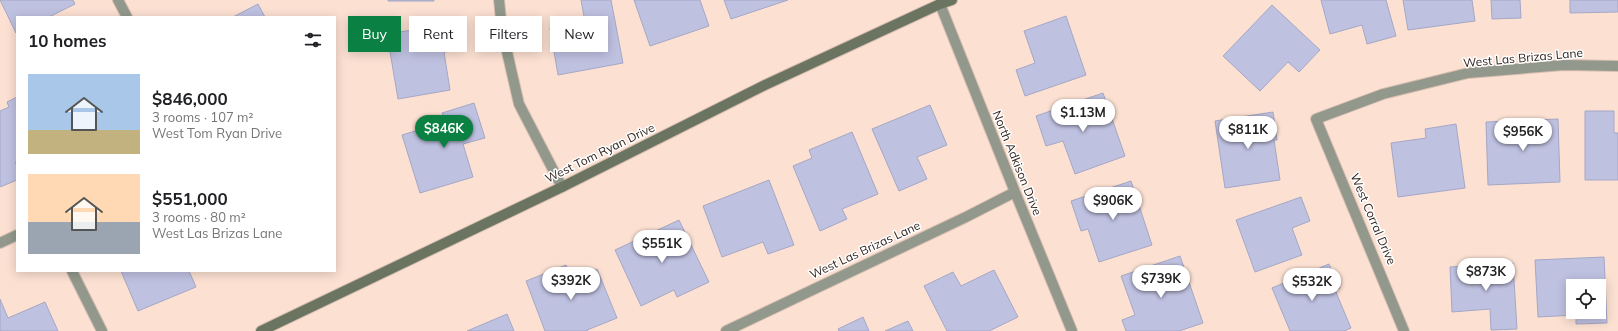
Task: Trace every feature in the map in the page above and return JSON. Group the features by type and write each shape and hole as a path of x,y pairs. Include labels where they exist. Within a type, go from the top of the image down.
{"street":[{"path":"118,0 126,16"},
{"path":"499,0 502,30 519,104 562,187"},
{"name":"West Tom Ryan Drive","path":"261,331 562,187 766,85 940,4 952,0"},
{"name":"North Adkison Drive","path":"940,4 1014,192 1072,331"},
{"name":"West Las Brizas Lane","path":"1316,118 1383,94 1468,73 1564,65 1618,66"},
{"name":"West Corral Drive","path":"1316,118 1404,331"},
{"name":"West Las Brizas Lane","path":"726,331 966,217 1014,192"},
{"path":"0,243 16,235"},
{"path":"72,272 102,331"}],"building":[{"path":"0,0 73,0 75,4 51,16 16,16 16,33"},
{"path":"434,0 434,1 388,1"},
{"path":"581,0 611,0 623,63 558,75 554,52 608,52 608,16 584,16"},
{"path":"634,0 700,0 709,26 650,46"},
{"path":"724,0 788,0 731,19"},
{"path":"1321,0 1386,0 1396,36 1367,44 1362,25 1330,34"},
{"path":"1403,0 1472,0 1475,21 1408,30"},
{"path":"1491,0 1520,0 1521,18 1492,19"},
{"path":"1570,0 1618,0 1618,12 1570,13"},
{"path":"258,4 264,16 235,16"},
{"path":"1272,5 1320,50 1299,72 1288,62 1260,91 1223,56"},
{"path":"1066,16 1086,75 1025,96 1016,70 1035,63 1024,31"},
{"path":"409,30 409,52 444,52 450,90 398,99 390,52 401,52 401,32"},
{"path":"1103,93 1125,156 1075,174 1063,141 1046,146 1036,116"},
{"path":"16,98 16,180 0,187 0,111 9,107 7,102"},
{"path":"474,103 485,138 463,144 473,177 420,193 402,135 445,122 442,113"},
{"path":"930,105 947,145 917,157 927,179 899,191 872,129"},
{"path":"1585,111 1614,111 1614,133 1618,133 1618,180 1585,180"},
{"path":"1273,112 1277,140 1274,140 1280,180 1225,188 1215,121"},
{"path":"1558,119 1560,182 1488,185 1486,122"},
{"path":"1456,124 1465,188 1398,197 1391,143 1426,138 1425,129"},
{"path":"852,132 878,194 842,209 847,219 820,231 793,166 812,158 809,150"},
{"path":"769,180 794,245 768,254 763,242 722,257 703,206"},
{"path":"1131,181 1152,245 1099,262 1088,229 1081,231 1071,201"},
{"path":"1301,197 1310,221 1292,228 1302,255 1255,272 1236,220"},
{"path":"679,220 709,282 677,297 674,290 641,306 615,250"},
{"path":"1180,256 1203,323 1179,331 1126,331 1122,320 1135,315 1121,276"},
{"path":"1604,257 1605,279 1566,279 1566,316 1538,317 1535,260"},
{"path":"1513,263 1517,329 1491,330 1490,309 1452,312 1450,267"},
{"path":"1329,264 1340,288 1335,290 1351,328 1344,331 1290,331 1272,288"},
{"path":"566,265 571,280 597,269 617,318 587,330 588,331 545,331 526,281"},
{"path":"994,270 1018,317 989,331 947,331 924,286 953,272 961,286"},
{"path":"121,272 189,272 196,287 138,311"},
{"path":"0,299 8,318 45,302 58,331 0,331"},
{"path":"1606,301 1607,323 1576,324 1576,319 1606,319"},
{"path":"507,314 514,331 467,331"},
{"path":"863,317 869,331 839,331 838,329"},
{"path":"908,321 913,331 885,331"}]}
